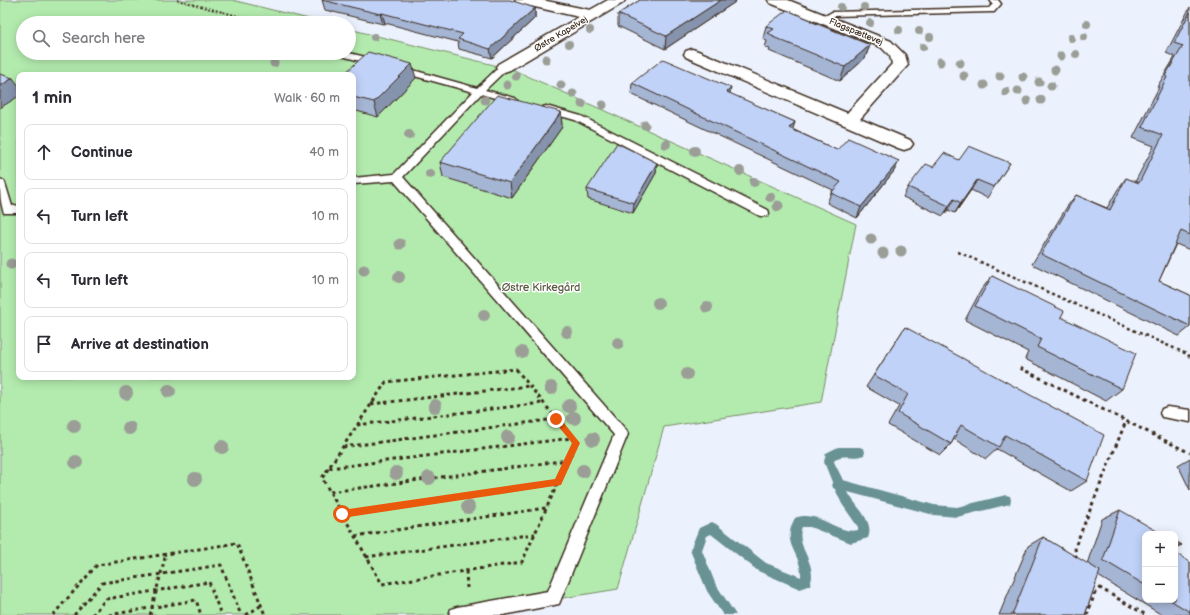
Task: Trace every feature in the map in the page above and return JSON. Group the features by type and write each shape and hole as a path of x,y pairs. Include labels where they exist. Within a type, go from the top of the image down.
{"street":[{"path":"522,0 592,16"},
{"name":"Østre Kapelvej","path":"504,67 618,0"},
{"name":"Flagspættevej","path":"775,0 886,44 897,54 900,65 849,121"},
{"path":"692,54 904,144"}],"lane":[{"path":"824,19 832,14 991,10 997,4 994,0"},
{"path":"356,57 525,103"},
{"path":"356,181 397,177 479,90 504,67"},
{"path":"540,108 578,118 764,213"},
{"path":"397,177 621,434 553,598 457,615"},
{"path":"0,183 8,210 16,209"},
{"path":"1167,414 1190,416"}],"path":[{"path":"177,0 238,16"},
{"path":"958,252 1187,354 1190,357"},
{"path":"1020,368 1190,453"},
{"path":"516,369 529,386 576,443 522,562 382,584 322,478 386,382 516,369"},
{"path":"371,404 529,386"},
{"path":"357,425 543,402"},
{"path":"343,447 556,419"},
{"path":"1076,562 1075,547 1126,421"},
{"path":"328,468 572,438"},
{"path":"330,492 568,460"},
{"path":"342,514 558,483"},
{"path":"355,536 547,508"},
{"path":"366,557 535,533"},
{"path":"53,615 97,565 237,543 265,615"},
{"path":"150,615 166,554"},
{"path":"74,615 102,583 221,565 241,615"},
{"path":"1087,615 1095,593 1087,581 1146,615"},
{"path":"92,615 106,599 209,582 221,615"},
{"path":"109,615 196,600 201,615"},
{"path":"246,615 262,605"}],"green space":[{"name":"Østre Kirkegård","path":"0,0 232,0 297,16 16,16 16,60 356,60 356,31 514,70 856,224 821,402 664,427 618,589 459,615 0,615"}],"building":[{"path":"322,0 510,0 535,8 490,49 458,39 463,34 382,13 380,14"},
{"path":"640,0 721,0 666,36 618,14"},
{"path":"787,10 870,45 845,67 773,37 774,36 768,33 774,29 766,26"},
{"path":"1190,12 1190,235 1181,231 1159,281 1190,295 1190,326 1041,254 1076,195 1110,210 1126,178 1139,183 1163,135 1142,127 1167,77 1165,76 1183,46 1174,43"},
{"path":"368,52 412,64 374,102 356,98 356,72 346,72"},
{"path":"663,59 731,88 727,92 795,122 789,128 837,150 848,138 899,161 861,207 831,193 841,182 632,83"},
{"path":"0,74 13,78 0,86"},
{"path":"497,95 561,112 510,183 440,162"},
{"path":"617,143 657,163 634,203 587,189"},
{"path":"969,146 1010,163 994,187 977,180 961,203 954,199 949,206 908,187 926,164 933,167 944,153 959,160"},
{"path":"992,276 1064,311 1061,317 1136,353 1122,389 1037,347 1041,339 975,306"},
{"path":"905,327 1104,435 1087,481 1005,435 999,447 961,425 951,444 898,413 908,394 874,375"},
{"path":"1120,510 1157,531 1142,531 1142,583 1103,560"},
{"path":"1043,537 1100,571 1085,615 1012,615"},
{"path":"1178,555 1190,562 1190,612 1175,603 1178,603"}],"waterway":[{"path":"839,485 829,462 830,456 838,452 860,452"},
{"path":"730,615 711,587 696,550 703,532 712,528 762,567 800,583 806,581 807,571 795,540 796,528 799,522 810,521 851,537 864,534 864,525 846,500 839,485"},
{"path":"839,485 934,510 957,512 1006,500"}],"route":[{"path":"342,514 558,483 576,443 556,419"}]}
